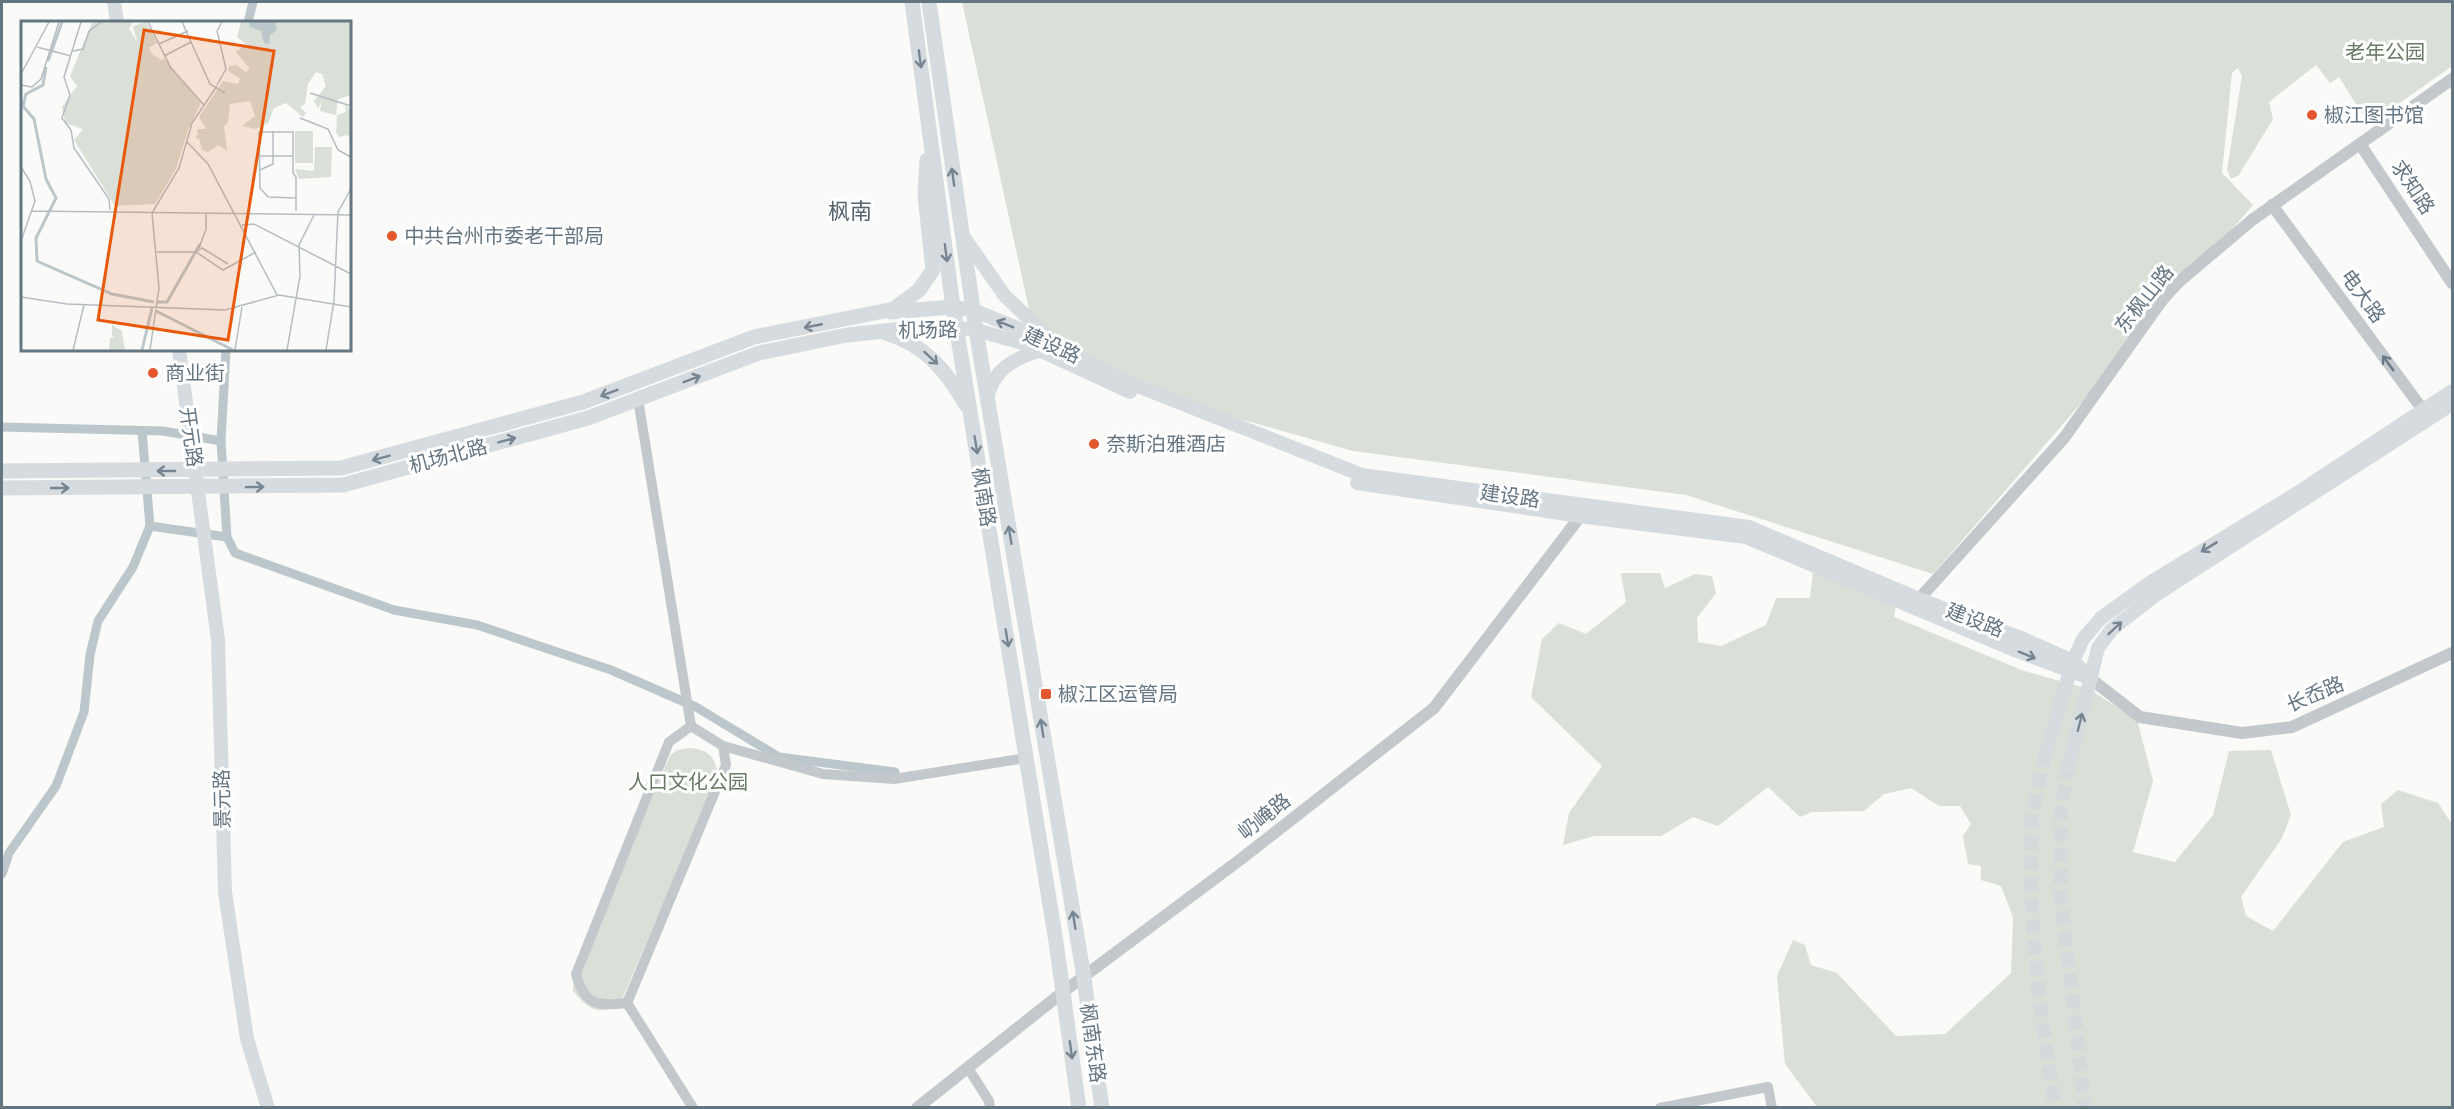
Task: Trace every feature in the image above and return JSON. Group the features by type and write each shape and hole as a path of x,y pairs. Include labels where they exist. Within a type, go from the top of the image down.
{"main road":[{"path":"114,2 117,21"},
{"name":"枫南路","path":"912,2 956,328 1080,1107"},
{"name":"枫南路","path":"929,2 987,400 1084,978"},
{"path":"871,314 894,309 904,303 919,290 933,270 925,195 925,168 931,141"},
{"path":"962,233 1005,296 1057,346"},
{"name":"建设路","path":"953,307 973,310 1057,346 1120,379 1362,475 1746,537 2072,667"},
{"name":"机场路","path":"871,314 953,307"},
{"name":"机场北路","path":"2,471 194,464 341,468 583,402 754,337 871,314"},
{"name":"机场路","path":"880,332 956,328 976,330"},
{"name":"建设路","path":"976,330 1040,350 1113,386 1358,484 1584,511 1749,527 1919,599 2021,638 2091,679"},
{"path":"880,332 912,343 936,360 970,412"},
{"name":"机场北路","path":"2,488 343,485 588,418 759,353 847,335 880,332"},
{"path":"987,400 997,375 1004,367 1013,360 1040,350"},
{"name":"开元路","path":"179,351 198,488"},
{"path":"2046,753 2072,667 2083,639 2101,618 2143,588 2291,497 2452,391"},
{"path":"2069,765 2098,648 2112,629 2157,594 2452,404"},
{"name":"景元路","path":"198,488 218,640 225,892 247,1039 268,1107"},
{"name":"枫南东路","path":"1084,978 1102,1107"}],"street":[{"name":"东枫山路","path":"1919,599 2064,438 2165,296 2181,280 2272,205 2452,79"},
{"name":"求知路","path":"2360,144 2452,283"},
{"name":"电大路","path":"2272,205 2423,410"},
{"path":"638,399 691,726 723,746 823,774 894,779 1026,758"},
{"name":"屷崦路","path":"917,1107 1063,992 1241,859 1434,708 1584,511"},
{"name":"长岙路","path":"2091,679 2140,717 2242,733 2292,728 2452,653"},
{"path":"627,1003 605,1005 591,1001 581,992 576,974 669,742 691,726"},
{"path":"627,1003 726,765 723,746"},
{"path":"627,1003 693,1107"},
{"path":"968,1068 989,1101 990,1107"},
{"path":"1660,1107 1768,1087 1772,1107"}],"green space":[{"name":"老年公园","path":"962,2 2452,2 2452,66 2369,125 2339,77 2330,83 2316,65 2269,102 2273,119 2239,175 2231,179 2227,170 2242,76 2238,68 2232,73 2222,173 2253,205 1933,574 1686,495 1353,451 1155,395 1032,323"},
{"path":"1813,572 1896,605 1894,617 2024,671 2089,689 2137,720 2153,781 2133,852 2175,862 2213,815 2229,751 2271,750 2291,815 2282,838 2241,897 2246,916 2273,931 2343,842 2384,827 2381,804 2398,790 2438,803 2452,824 2452,1107 1817,1107 1785,1064 1777,976 1793,940 1805,945 1811,965 1837,973 1896,1036 1945,1034 2011,973 2013,917 2001,886 1981,880 1981,866 1968,864 1963,836 1971,824 1960,806 1939,806 1911,788 1884,794 1864,811 1812,812 1800,817 1768,787 1718,826 1693,817 1661,836 1594,836 1563,845 1569,813 1602,766 1531,697 1542,639 1559,623 1586,634 1626,602 1621,573 1660,573 1665,588 1695,574 1712,576 1716,593 1697,618 1698,642 1721,646 1766,625 1776,598 1810,598"},
{"name":"人口文化公园","path":"688,748 702,751 712,758 716,769 715,784 622,999 608,1009 596,1010 584,1003 573,991 574,979 670,756 677,750"}],"waterway":[{"path":"248,21 253,2"},
{"path":"221,441 226,351"},
{"path":"2,427 163,431 221,441 227,537 235,553 394,610 477,625 611,670 696,707 779,757 895,772"},
{"path":"2,874 9,853 56,786 84,712 90,655 98,621 133,567 150,526 142,431"},
{"path":"150,526 227,537"}],"tunnel":[{"path":"2046,753 2032,813 2031,894 2038,989 2055,1108"},
{"path":"2069,765 2061,808 2060,890 2085,1108"}],"place":[{"name":"椒江图书馆","path":"2312,115"},
{"name":"中共台州市委老干部局","path":"392,236"},
{"name":"商业街","path":"153,373"},
{"name":"奈斯泊雅酒店","path":"1094,444"},
{"name":"椒江区运管局","path":"1046,694"}],"district":[{"name":"枫南","path":"850,211"}]}
